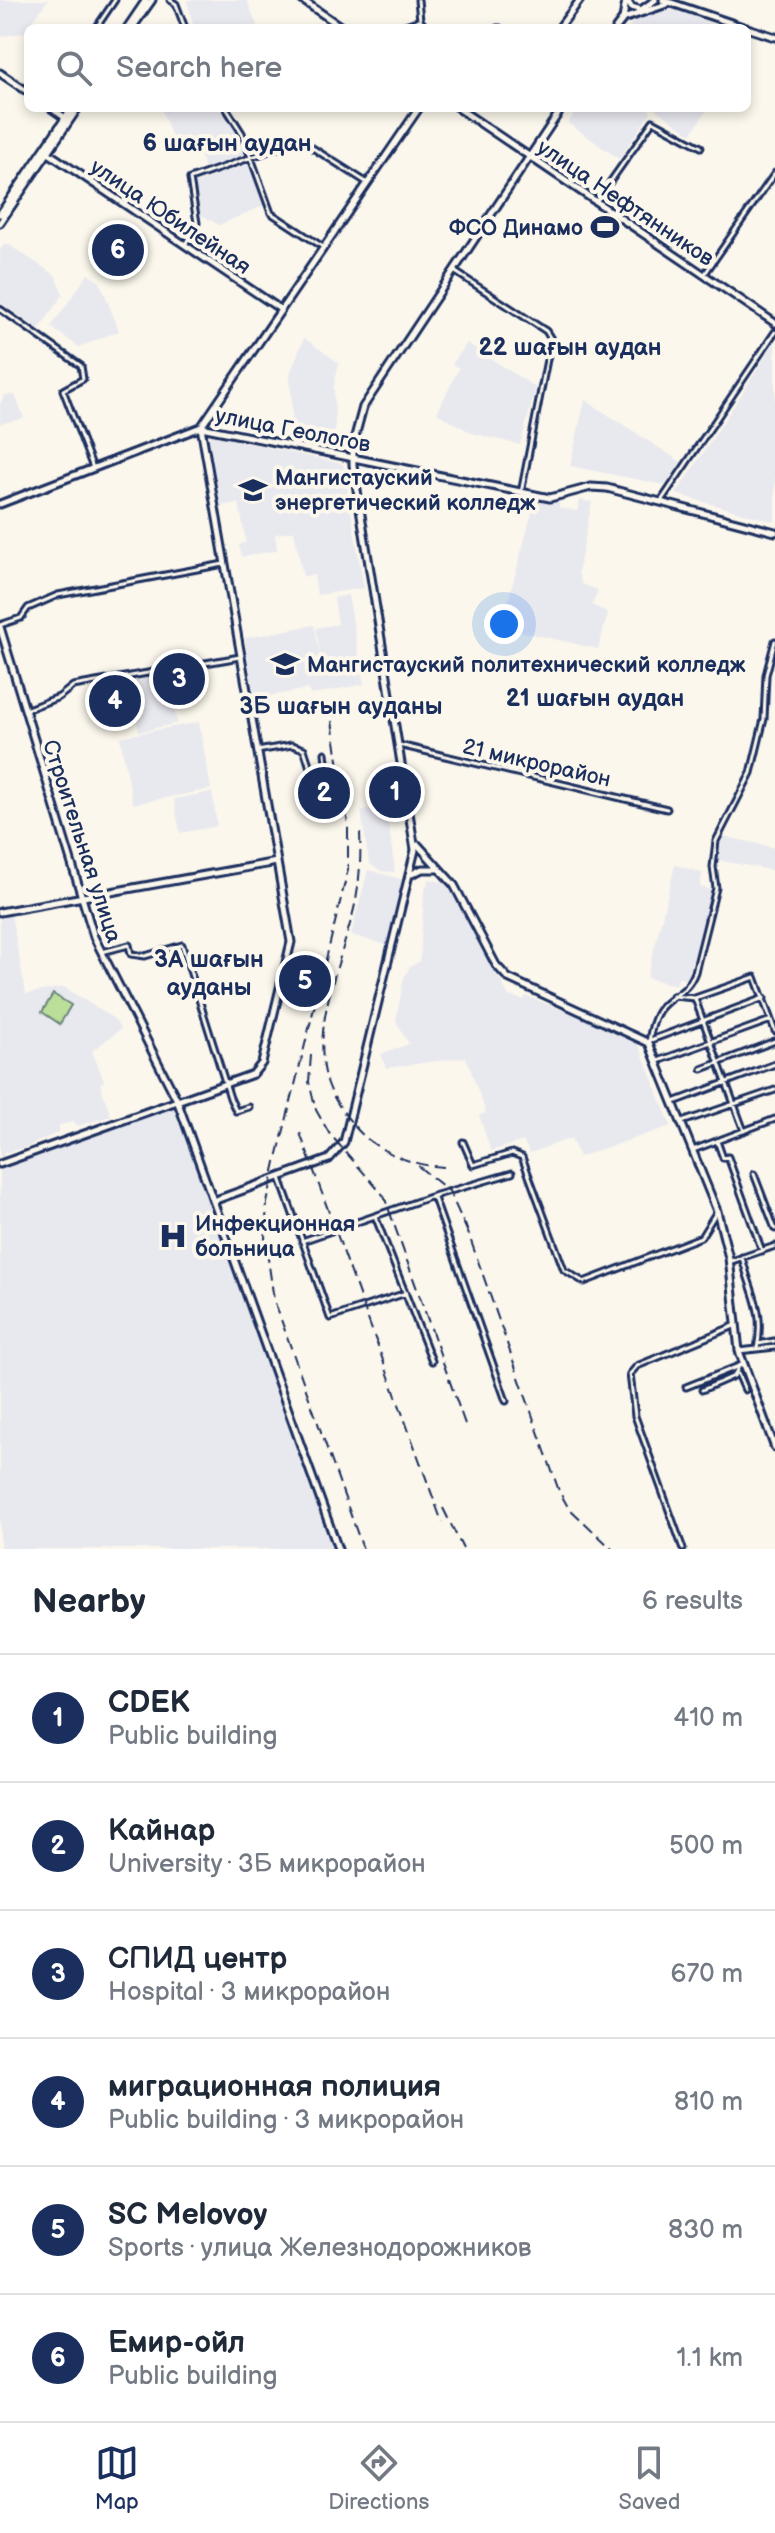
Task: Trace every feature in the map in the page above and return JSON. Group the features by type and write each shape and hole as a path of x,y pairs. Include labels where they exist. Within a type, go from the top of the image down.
{"street":[{"path":"99,24 115,0"},
{"path":"133,24 149,0"},
{"path":"170,0 176,4 184,24"},
{"path":"302,0 337,24"},
{"path":"418,0 423,24"},
{"path":"562,24 580,0"},
{"path":"626,0 636,9 646,9 655,0"},
{"path":"623,19 626,0"},
{"path":"619,24 623,19 666,2 735,24"},
{"path":"408,24 420,20"},
{"path":"751,29 775,37"},
{"path":"1,75 24,89"},
{"path":"57,112 68,119"},
{"path":"0,214 72,112"},
{"path":"229,112 242,133 271,213 323,247"},
{"path":"0,1164 253,1074 262,1063 290,950 201,427 416,112"},
{"name":"улица Нефтянников","path":"464,112 775,323"},
{"path":"213,1201 329,1159 344,1142 411,875 415,841 352,457 363,407 559,112"},
{"path":"596,202 653,121 701,147"},
{"path":"185,245 197,223 190,179 300,140 366,182"},
{"path":"0,223 46,151"},
{"name":"улица Юбилейная","path":"46,151 280,309"},
{"path":"704,275 775,173"},
{"path":"452,270 546,331 551,339 521,493"},
{"path":"0,309 81,366 83,379 63,390 93,468"},
{"path":"661,501 775,332"},
{"name":"улица Геологов","path":"0,504 201,427 550,498 598,487 775,532"},
{"path":"0,626 21,618 28,608 58,595 224,564"},
{"name":"Строительная улица","path":"0,626 81,898 102,952 177,1100 338,1549"},
{"path":"775,641 766,675 764,719 751,773 716,841 716,888 695,972 690,982 656,1012 649,1041 717,1211 729,1262 734,1326 741,1365 775,1448"},
{"path":"25,710 59,697 73,686 241,657"},
{"path":"257,751 292,745 304,749 312,774 327,771 325,753"},
{"name":"21 микрорайон","path":"399,745 667,809"},
{"path":"415,841 422,854 454,885 496,965 508,978 649,1041 764,998"},
{"path":"0,912 277,862"},
{"path":"411,875 422,869 437,869"},
{"path":"102,952 129,945 131,954 145,956 182,945 236,1111 249,1107"},
{"path":"673,996 695,998 755,977 775,1031"},
{"path":"695,998 744,1131"},
{"path":"656,1061 771,1020"},
{"path":"702,1069 775,1041"},
{"path":"673,1103 775,1064"},
{"path":"682,1122 775,1090"},
{"path":"693,1150 775,1120"},
{"path":"717,1141 723,1158 728,1157 762,1251"},
{"path":"463,1142 473,1165 512,1153 522,1157 565,1271 584,1282 701,1237 717,1211"},
{"path":"302,1241 430,1197 512,1173"},
{"path":"754,1174 775,1229"},
{"path":"279,1177 330,1318 406,1293"},
{"path":"430,1197 437,1202 506,1401"},
{"path":"375,1216 432,1361"},
{"path":"729,1262 775,1246"},
{"path":"742,1257 750,1290 759,1306 762,1324 757,1347"},
{"path":"683,1549 635,1416 630,1374 637,1366 734,1326"},
{"path":"739,1351 774,1341"},
{"path":"757,1347 775,1347"},
{"path":"741,1365 738,1374 745,1390"},
{"path":"686,1387 741,1365"},
{"path":"702,1390 738,1374"}],"shaded area":[{"path":"0,0 48,0 31,24 24,24 24,32 0,37"},
{"path":"187,0 247,0 256,24 193,24"},
{"path":"666,9 676,10 713,24 631,24 638,16"},
{"path":"162,112 224,112 240,136 246,154 205,168 195,143 184,144 180,136 172,138"},
{"path":"575,112 651,112 619,159 568,123"},
{"path":"660,112 705,112 691,134"},
{"path":"250,163 265,205 219,225 198,213 195,183"},
{"path":"4,245 9,245 55,275 63,294 39,330 0,302 0,250"},
{"path":"88,274 100,282 119,331 79,347 51,327"},
{"path":"304,338 339,363 334,386 335,432 293,430 290,374"},
{"path":"775,341 775,522 676,494 745,389"},
{"path":"467,343 536,388 520,445 472,433 437,413 459,368 452,364"},
{"path":"5,395 15,395 24,418 0,424 0,404"},
{"path":"585,400 681,462 665,485 570,466"},
{"path":"212,435 343,464 364,588 317,595 314,575 303,576 294,531 275,534 277,550 242,557 239,545 246,542 239,503 220,506 208,439"},
{"path":"536,498 559,502 559,508 577,511 580,500 592,502 578,573 582,584 598,590 592,605 608,613 598,649 501,627"},
{"name":"Мангистауский политехнический колледж","path":"348,595 364,684 311,695 307,689 254,699 245,638 314,625 322,661 316,628 338,624 334,598"},
{"path":"166,671 177,723 139,732 130,679"},
{"path":"199,722 211,789 133,804 120,737"},
{"path":"212,792 217,826 180,833 174,799"},
{"path":"386,806 395,872 381,871 369,863 361,810"},
{"path":"723,836 775,848 775,871 717,860"},
{"path":"675,865 702,873 700,887 712,890 687,980 678,977 676,985 647,978"},
{"path":"368,870 404,880 387,945 351,935"},
{"path":"429,879 446,883 509,996 524,1000 526,996 636,1038 671,1126 579,1157 571,1138 530,1153 523,1141 491,1151 479,1115 486,1113 466,1057 386,1068 381,1054 409,1044 396,1021 404,977 410,967 420,961 424,893"},
{"path":"11,914 26,994 64,987 114,1019 121,1029 92,1051 104,1081 100,1084 111,1116 77,1126 74,1122 59,1125 59,1132 0,1157 0,916"},
{"path":"177,1100 338,1549 0,1549 0,1164"}],"green space":[{"path":"53,994 71,1005 60,1024 42,1012"}],"railway":[{"path":"332,721 348,825 348,870 276,1162 267,1203 265,1238 274,1300 363,1549"},
{"path":"360,833 356,900 326,1013 323,1059 327,1081 347,1117 374,1144 408,1161 444,1167"},
{"path":"311,1055 309,1082 316,1110 329,1133 384,1196 466,1427"},
{"path":"300,1133 442,1522"},
{"path":"418,1166 449,1191 469,1235"},
{"path":"465,1224 559,1491 568,1507 612,1549"},
{"path":"443,1508 463,1549"}],"place":[{"name":"ФСО Динамо","path":"605,227"},
{"name":"Емир-ойл","path":"118,250"},
{"name":"Мангистауский энергетический колледж","path":"253,490"},
{"name":"Мангистауский политехнический колледж","path":"285,664"},
{"name":"СПИД центр","path":"179,679"},
{"name":"миграционная полиция","path":"115,701"},
{"name":"CDEK","path":"395,792"},
{"name":"Кайнар","path":"324,793"},
{"name":"SC Melovoy","path":"305,981"},
{"name":"Инфекционная больница","path":"173,1236"}],"district":[{"name":"6 шағын аудан","path":"227,143"},
{"name":"22 шағын аудан","path":"570,347"},
{"name":"21 шағын аудан","path":"595,698"},
{"name":"3Б шағын ауданы","path":"341,706"},
{"name":"3А шағын ауданы","path":"209,973"}]}
